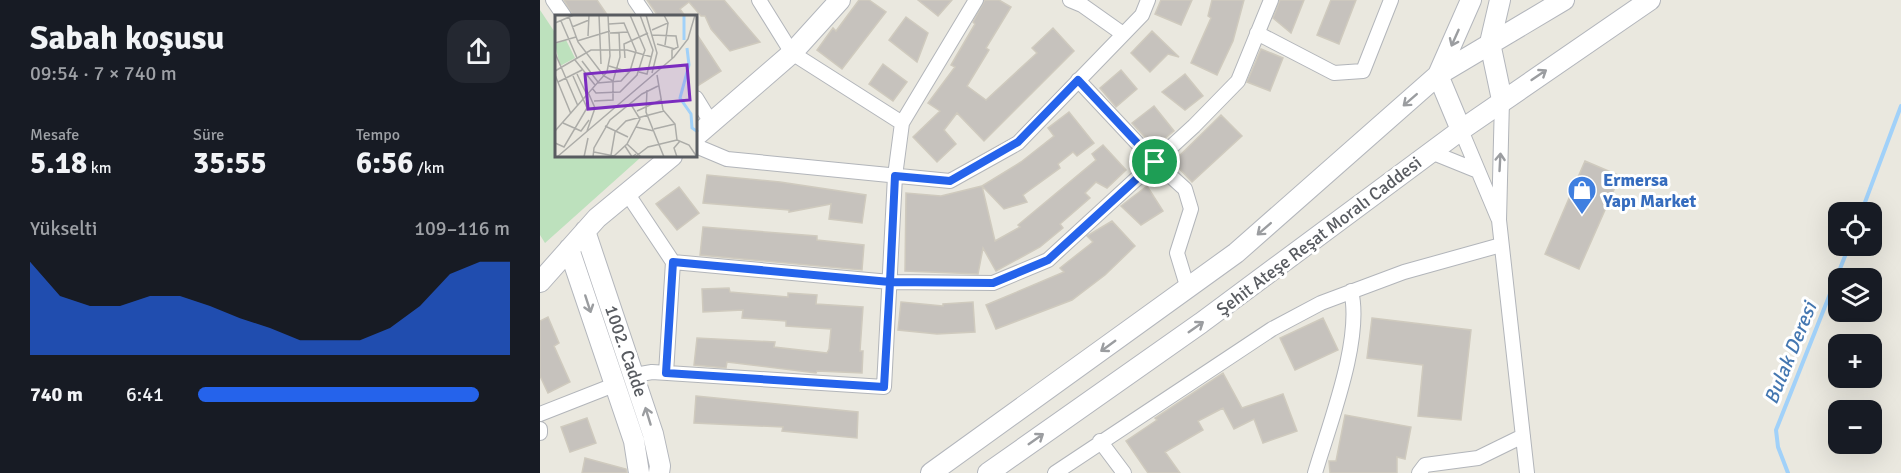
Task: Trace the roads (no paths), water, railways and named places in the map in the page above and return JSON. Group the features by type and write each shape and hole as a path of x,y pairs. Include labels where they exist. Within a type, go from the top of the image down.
{"main road":[{"path":"698,134 792,53 840,0"},
{"path":"1461,130 1438,75 1471,0"},
{"path":"1500,0 1490,43 1502,100"},
{"path":"931,473 1236,253 1438,75 1564,0"},
{"name":"Şehit Ateşe Reşat Moralı Caddesi","path":"988,473 1201,323 1502,100 1650,0"},
{"path":"541,277 585,231 664,158"},
{"name":"1002. Cadde","path":"585,231 635,375 653,434 660,466 659,473"},
{"name":"1002. Cadde","path":"569,249 634,441 639,473"},
{"path":"614,385 635,375"}],"street":[{"path":"553,0 563,15"},
{"path":"635,0 645,15"},
{"path":"759,0 792,53 902,123"},
{"path":"635,375 666,373 884,387 895,176 902,123 975,0"},
{"path":"1070,0 1082,5 1123,34"},
{"path":"698,147 727,159 950,181 1018,142 1142,15 1148,0"},
{"path":"673,262 890,282 993,283 1048,260 1155,162 1238,81 1270,0"},
{"path":"1257,33 1334,73 1363,71 1391,0"},
{"path":"1078,80 1155,162 1185,189 1191,208 1177,253 1188,289"},
{"path":"1502,100 1499,220 1527,473"},
{"path":"698,101 712,124"},
{"path":"1461,130 1499,220"},
{"path":"1431,152 1478,171"},
{"path":"627,193 673,262 666,373"},
{"path":"1055,473 1272,328 1321,303 1351,291 1404,272 1501,245"},
{"path":"1315,473 1347,360 1354,303 1351,291"},
{"path":"540,414 614,385"},
{"path":"1419,473 1425,465 1478,458 1523,436"},
{"path":"1100,441 1124,473"}],"waterway":[{"name":"Bulak Deresi","path":"1865,202 1901,106"},
{"name":"Bulak Deresi","path":"1788,473 1778,447 1776,430 1845,256"}],"place":[{"name":"Ermersa Yapı Market","path":"1582,216"}]}
